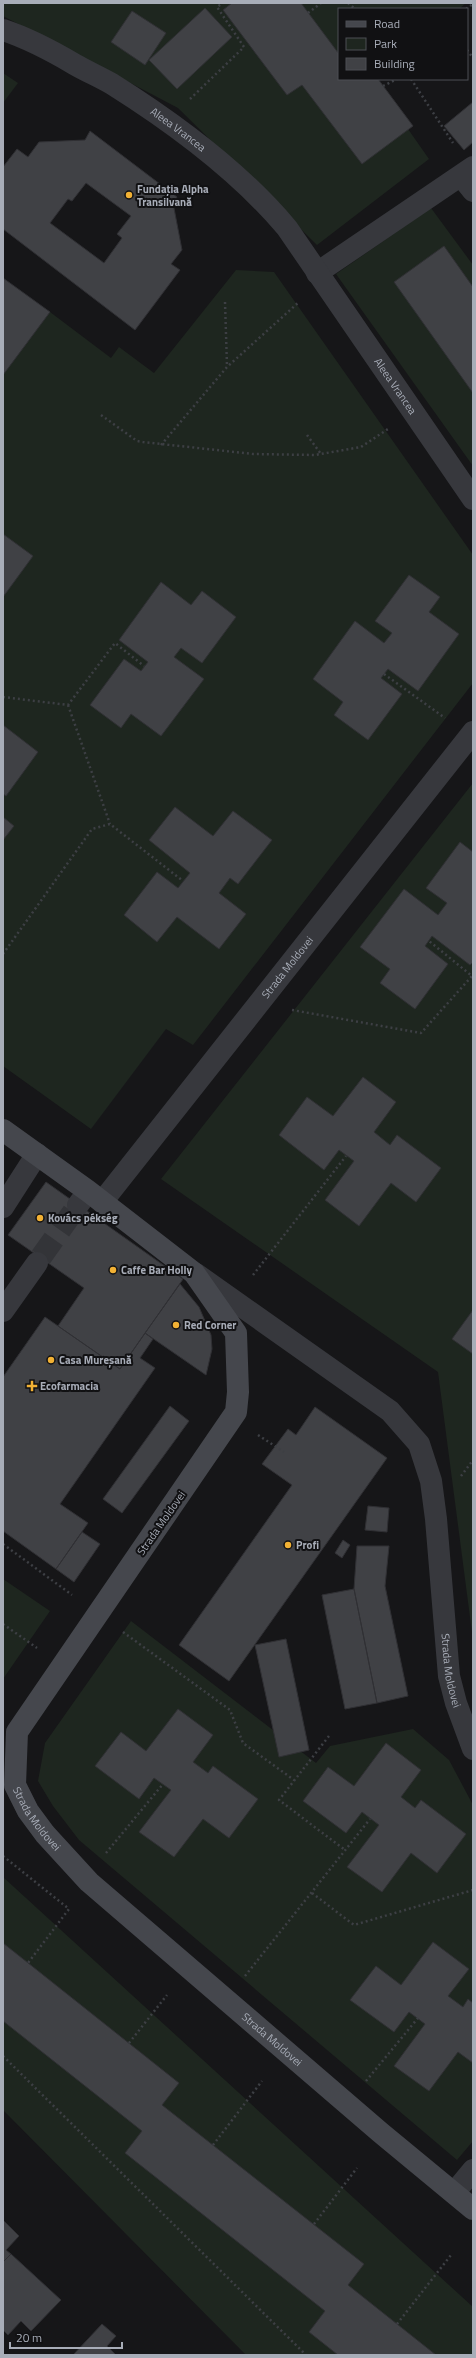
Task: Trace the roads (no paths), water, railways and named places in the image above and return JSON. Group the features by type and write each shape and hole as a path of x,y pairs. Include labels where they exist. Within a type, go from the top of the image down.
{"street":[{"name":"Aleea Vrancea","path":"3,30 67,60 111,84 170,123 221,164 274,212 473,498"},
{"path":"317,273 469,176"},
{"name":"Strada Moldovei","path":"87,1203 473,732"},
{"name":"Strada Moldovei","path":"3,1130 37,1154 87,1203 194,1273 390,1411 419,1444 431,1481 436,1519 449,1676 456,1703 473,1749"},
{"path":"3,1207 37,1154"},
{"path":"3,1311 39,1260"},
{"name":"Strada Moldovei","path":"194,1273 236,1332 238,1392 236,1412 10,1740 14,1785 28,1811 45,1834 89,1882 381,2133 473,2209"},
{"path":"454,2193 473,2170"}],"tunnel":[{"path":"41,1257 78,1205"}],"place":[{"name":"Fundația Alpha Transilvană","path":"129,195"},
{"name":"Kovács pékség","path":"40,1218"},
{"name":"Caffe Bar Holly","path":"113,1270"},
{"name":"Red Corner","path":"176,1325"},
{"name":"Casa Mureșană","path":"51,1360"},
{"name":"Ecofarmacia","path":"32,1386"},
{"name":"Profi","path":"288,1545"}]}
